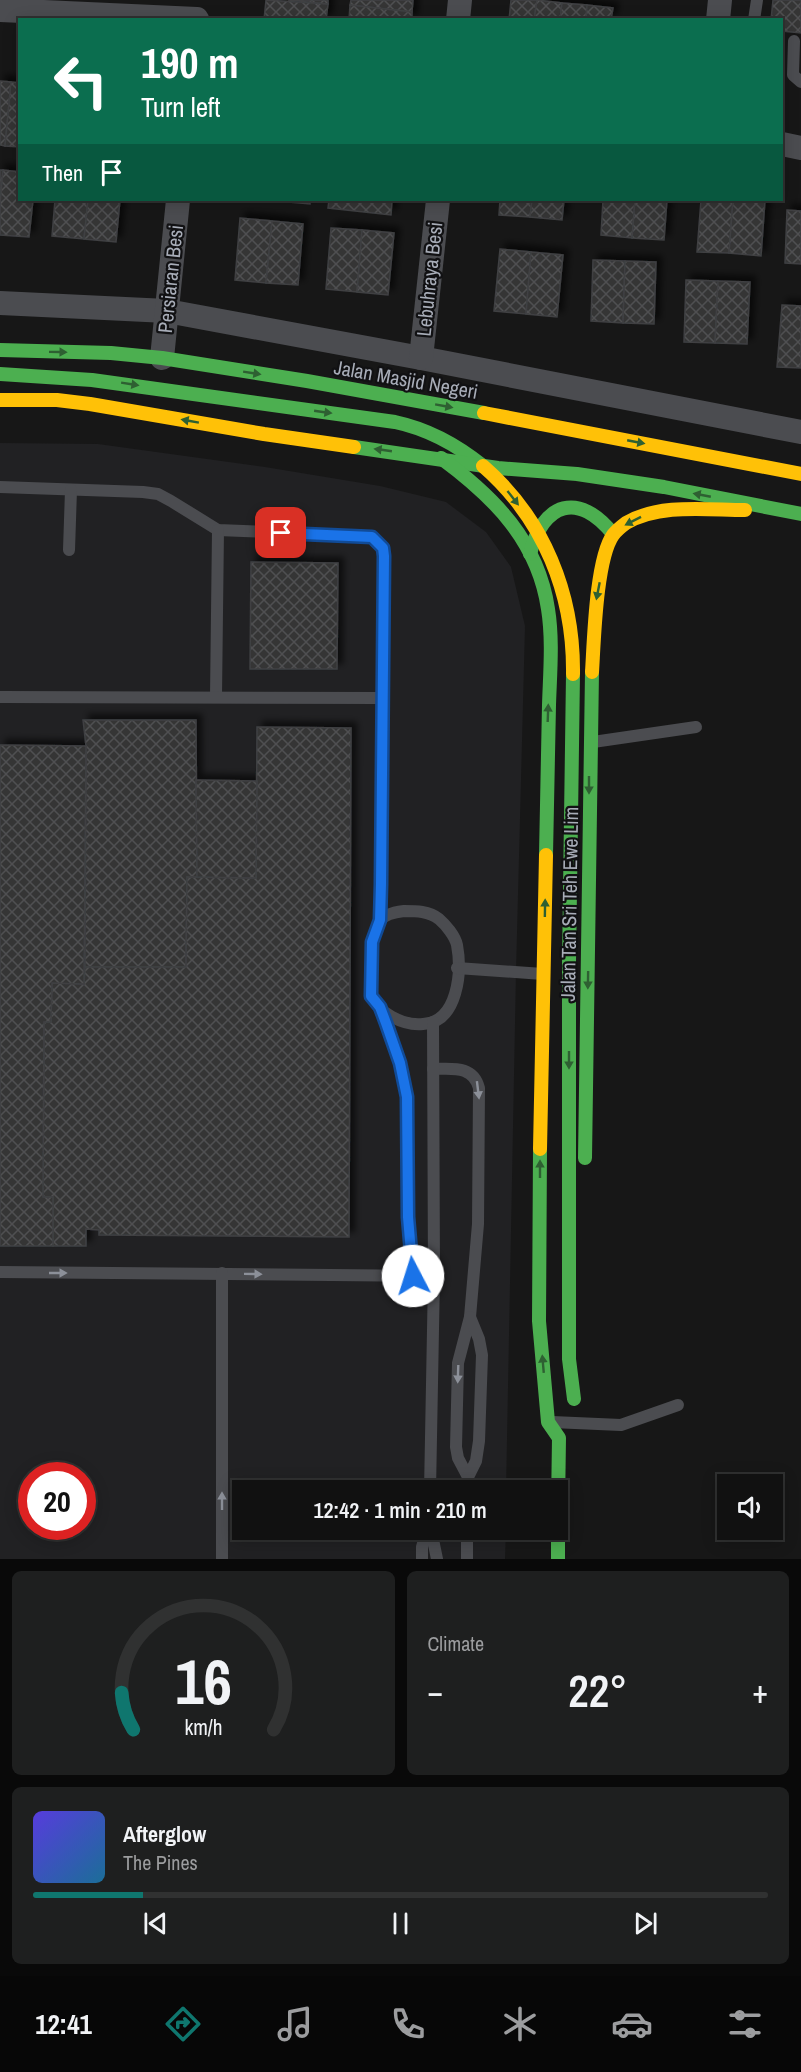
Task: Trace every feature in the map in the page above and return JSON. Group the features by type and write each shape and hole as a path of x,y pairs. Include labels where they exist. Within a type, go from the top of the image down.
{"main road":[{"name":"Jalan Masjid Negeri","path":"0,350 111,353 162,358 319,383 801,474"},
{"path":"4,374 48,375 108,381 416,427 476,459 492,473 534,527 563,591 570,620 573,665 569,963 569,1359 574,1400"},
{"path":"0,400 57,400 90,404 264,434 498,468 577,474 664,487 801,514"},
{"name":"Jalan Tan Sri Teh Ewe Lim","path":"441,458 485,492 500,508 530,554 548,607 550,654 539,1321 548,1422 559,1438"},
{"path":"530,554 532,538 538,525 549,514 563,508 579,508 593,512 605,521 613,534 628,523 654,513 774,509"},
{"name":"Jalan Tan Sri Teh Ewe Lim","path":"585,1168 590,891 589,743 596,604 604,560 613,534"},
{"path":"558,1480 559,1438 570,1423 582,1353 583,1330"},
{"path":"558,1540 558,1559"}],"street":[{"path":"458,18 460,0"},
{"path":"718,18 720,0"},
{"path":"0,10 144,8 198,13"},
{"path":"783,144 801,148"},
{"name":"Persiaran Besi","path":"162,358 178,201"},
{"name":"Lebuhraya Besi","path":"421,358 438,201"},
{"path":"0,303 166,311 801,432"}],"lane":[{"path":"754,18 756,0"},
{"path":"792,40 798,78"},
{"path":"0,488 158,494 218,530 365,536 372,537 378,542 383,548 384,556 380,920 372,942 371,996 394,1018 423,1024 441,1018 453,1003 456,988 457,944 452,934 438,918 422,911 392,913 380,920"},
{"path":"69,550 71,490"},
{"path":"216,696 218,530"},
{"path":"0,697 383,698"},
{"path":"589,743 696,727"},
{"path":"457,968 544,974"},
{"path":"380,1007 400,1063 407,1097 408,1217 413,1276"},
{"path":"430,1480 434,1276 433,1022"},
{"path":"433,1069 467,1071 473,1075 479,1088 478,1224 471,1317 458,1363 456,1448 458,1458 468,1478"},
{"path":"0,1272 434,1276"},
{"path":"222,1274 222,1559"},
{"path":"468,1478 476,1461 479,1441 482,1355 471,1317"},
{"path":"548,1422 621,1425 678,1405"},
{"path":"422,1559 425,1540"},
{"path":"432,1540 437,1559"},
{"path":"467,1540 467,1559"}],"shaded area":[{"path":"0,443 98,444 265,467 380,486 446,502 486,532 511,567 525,626 506,1480 232,1480 232,1540 506,1540 505,1559 0,1559"}],"building":[{"path":"266,0 328,4 326,18 264,18"},
{"path":"288,0 328,0 328,4"},
{"path":"351,0 413,0 412,12 350,5"},
{"path":"511,0 537,0 534,18 509,18"},
{"path":"537,0 562,3 560,18 534,18"},
{"path":"773,0 801,0 801,33 783,31 783,18 771,18"},
{"path":"562,3 587,5 586,18 560,18"},
{"path":"350,5 412,12 412,18 349,18"},
{"path":"587,5 613,8 611,18 586,18"},
{"path":"0,81 11,82 5,146 0,145"},
{"path":"11,82 18,83 18,147 5,146"},
{"path":"0,170 3,170 0,205"},
{"path":"3,170 18,172 18,201 33,201 29,237 0,235"},
{"path":"55,201 88,201 84,239 52,236"},
{"path":"88,201 120,201 116,242 84,239"},
{"path":"277,201 310,201 310,204"},
{"path":"329,201 392,201 391,215 328,208"},
{"path":"500,201 532,201 530,217 499,215"},
{"path":"532,201 564,201 562,220 530,217"},
{"path":"603,201 635,201 632,238 601,235"},
{"path":"635,201 667,201 664,240 632,238"},
{"path":"701,201 733,201 729,253 697,252"},
{"path":"733,201 765,201 761,256 729,253"},
{"path":"787,210 801,211 801,264 785,263"},
{"path":"240,218 272,221 266,283 235,280"},
{"path":"272,221 303,224 298,285 266,283"},
{"path":"331,228 362,230 357,292 326,289"},
{"path":"362,230 394,233 388,295 357,292"},
{"path":"500,249 531,252 526,314 494,311"},
{"path":"531,252 563,255 557,317 526,314"},
{"path":"593,260 625,261 623,323 591,321"},
{"path":"625,261 656,262 654,324 623,323"},
{"path":"686,280 718,281 715,343 684,342"},
{"path":"718,281 750,282 747,344 715,343"},
{"path":"782,305 801,306 801,368 777,367"},
{"path":"251,562 338,563 337,669 250,669"},
{"path":"83,720 196,720 197,877 187,877 186,967 85,967 86,746"},
{"path":"257,727 351,728 349,1237 99,1235 99,1230 86,1229 86,1246 53,1246 53,1197 43,1197 44,1022 51,1022 52,983 84,984 85,967 186,967 187,877 256,878"},
{"path":"0,745 86,746 84,984 52,983 51,1022 44,1022 43,1197 53,1197 53,1246 0,1246"},
{"path":"196,780 257,781 256,878 197,877"}],"traffic: fast":[{"path":"0,350 111,353 162,358 484,413"},
{"path":"0,374 92,380 395,422 442,439 483,466"},
{"path":"354,447 498,468 577,474 664,487 801,514"},
{"path":"441,458 479,488 511,523 535,562 543,585 550,621 551,645 546,855"},
{"path":"530,554 536,536 544,523 553,513 564,508 575,508 588,512 600,520 613,534"},
{"path":"585,1158 592,672"},
{"path":"573,674 569,963 569,1359 574,1399"},
{"path":"540,1149 539,1321 548,1422 559,1438 558,1480"},
{"path":"558,1540 558,1559"}],"traffic: slow":[{"path":"0,400 57,400 90,404 354,447"},
{"path":"484,413 801,474"},
{"path":"483,466 523,510 539,534 551,560 568,615 573,674"},
{"path":"592,672 599,581 607,547 613,535 626,523 639,517 669,510 745,510"},
{"path":"540,1149 546,855"}],"route":[{"path":"281,533 372,537 383,548 380,920 372,942 370,976 371,996 380,1007 386,1023 400,1063 407,1097 408,1217 413,1276"}]}
